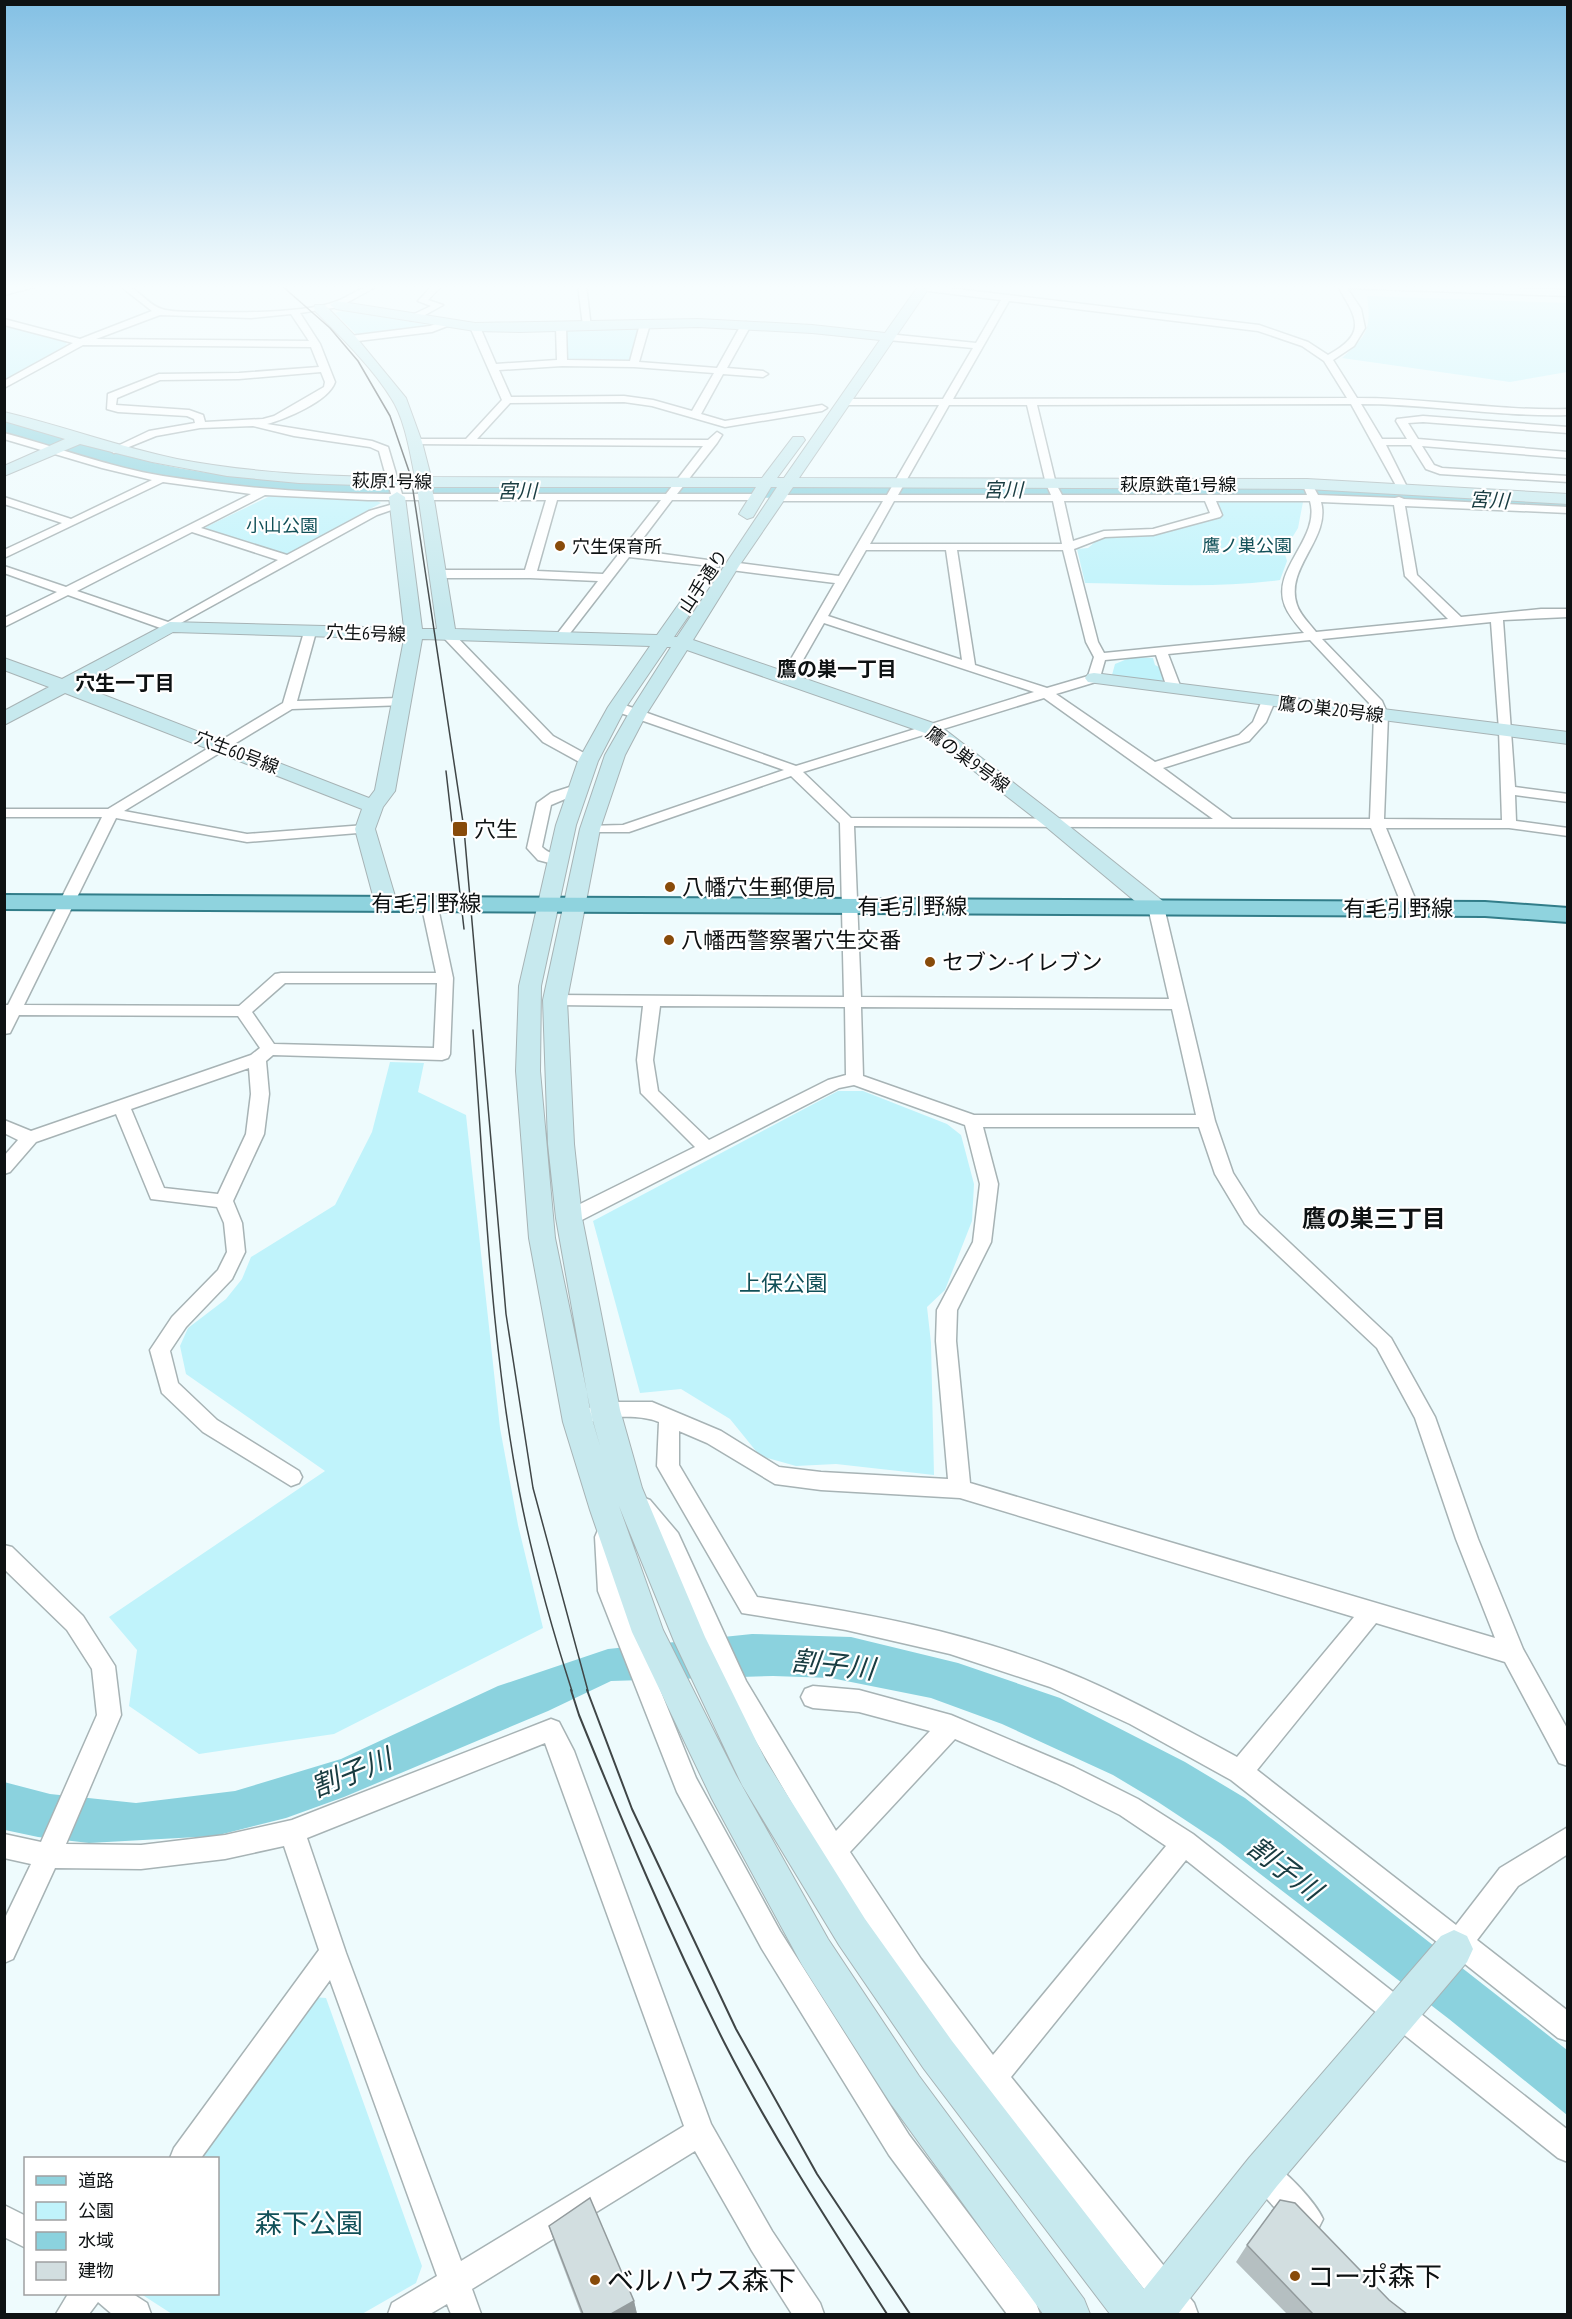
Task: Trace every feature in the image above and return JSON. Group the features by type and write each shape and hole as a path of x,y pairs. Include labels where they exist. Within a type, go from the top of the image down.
{"main road":[{"name":"有毛引野線","path":"4,902 1411,908 1485,909 1568,915"}],"street":[{"path":"118,393 112,396 110,401 111,406 118,409 189,413 199,417 200,425"},
{"path":"114,450 153,433 200,425 246,423 278,418 321,393"},
{"path":"395,393 399,398 415,442 425,489 447,634 548,739 588,761"},
{"path":"504,393 507,400"},
{"path":"696,414 708,393"},
{"name":"山手通り","path":"562,904 615,755 673,642 834,393"},
{"name":"山手通り","path":"772,490 850,393"},
{"path":"786,678 951,393"},
{"path":"1350,393 1379,442 1401,495 1411,576 1458,621"},
{"path":"469,442 507,400 624,399 652,403 725,424 829,399"},
{"path":"845,402 1418,402 1523,413 1568,412"},
{"path":"590,830 624,829 793,771 1094,678 1100,657 1092,642 1031,402"},
{"path":"1554,413 1565,430 1568,441"},
{"name":"萩原1号線","path":"4,416 114,450 204,468 396,495 425,489 772,490"},
{"path":"1565,430 1423,419 1406,419 1401,422 1430,467 1440,471 1568,479"},
{"path":"246,423 294,433 372,444 384,449 396,495 414,635 385,791 374,806 365,829 386,903"},
{"path":"560,638 725,424"},
{"path":"4,435 162,479 312,496 396,495"},
{"path":"4,472 76,440"},
{"path":"415,442 712,443"},
{"path":"1379,442 1414,442 1568,455"},
{"path":"4,623 193,529 262,492 283,478"},
{"path":"4,555 162,479"},
{"path":"425,489 552,497 675,490"},
{"path":"1054,489 1209,498 1311,491 1318,526 1298,559 1289,593 1290,607 1377,704 1381,715 1377,824 1411,908"},
{"name":"萩原鉄竜1号線","path":"772,490 1311,491 1568,499"},
{"path":"4,720 170,627 176,621 373,513 396,495"},
{"path":"1401,495 1568,510"},
{"path":"530,574 552,497"},
{"path":"862,547 1068,548 1104,534 1152,532 1216,515 1209,498"},
{"path":"4,500 73,523"},
{"path":"193,529 287,560"},
{"path":"951,547 969,666"},
{"path":"627,553 843,580"},
{"path":"4,569 170,627"},
{"path":"437,574 530,574 605,578"},
{"path":"1100,657 1497,617 1568,613"},
{"path":"1497,617 1506,730 1509,824"},
{"path":"822,618 1045,692 1153,767 1228,823"},
{"name":"穴生6号線","path":"170,627 673,642"},
{"path":"289,705 310,632"},
{"name":"山手通り","path":"562,904 557,861 588,761 617,707 673,642"},
{"name":"鷹の巣9号線","path":"673,642 786,678 932,729 1052,822 1156,907"},
{"path":"1161,652 1174,688"},
{"name":"穴生60号線","path":"4,663 374,806"},
{"name":"鷹の巣20号線","path":"1094,678 1568,738"},
{"path":"1153,767 1244,738 1257,729 1268,701"},
{"path":"4,1029 9,1010 67,902 111,813 289,705 400,702"},
{"path":"617,707 788,766 847,822 1509,824 1568,832"},
{"path":"557,861 543,856 534,848 544,803 579,788"},
{"path":"1508,790 1568,798"},
{"path":"4,813 111,813 248,838 365,829"},
{"path":"847,822 855,1078"},
{"path":"4,1168 30,1138 263,1054 442,1054 445,978 429,903"},
{"path":"562,904 555,1000 560,1132 569,1218 605,1410 627,1488 633,1544 648,1632 724,1787 815,1952 905,2090 1069,2314"},
{"path":"562,904 530,986 528,1071 542,1238 578,1422 605,1510 609,1591 686,1784 771,1940 898,2145 1025,2314"},
{"path":"1156,907 1206,1121 1224,1174 1252,1219 1384,1343 1425,1417 1467,1539 1513,1654 1568,1755"},
{"path":"9,1010 243,1011 281,978 445,978"},
{"path":"555,1000 1178,1004"},
{"path":"652,1001 645,1060 650,1093 708,1149"},
{"path":"243,1011 263,1054 255,1134 224,1201 233,1223 236,1252 225,1274 179,1322 160,1350 168,1387 210,1426 291,1477"},
{"path":"569,1218 834,1084 855,1078 973,1121 1206,1121"},
{"path":"121,1105 157,1194 224,1201"},
{"path":"960,1489 946,1341 947,1310 982,1242 989,1184 973,1121"},
{"path":"4,1125 30,1138"},
{"path":"578,1422 605,1410 652,1410 714,1437 775,1475 821,1481 960,1489 1513,1654"},
{"path":"669,1418 668,1466 750,1606 846,1620 950,1644 1055,1678 1138,1716 1240,1772 1457,1946 1568,2028"},
{"path":"627,1488 670,1540 704,1619 738,1689 834,1851 912,1968 1159,2309"},
{"path":"605,1510 633,1544 690,1641 754,1773 852,1932 938,2055 1159,2309"},
{"path":"4,1554 75,1623 103,1666 109,1715 92,1758 4,1950"},
{"path":"1240,1772 1371,1613"},
{"path":"813,1697 859,1701 951,1726 1065,1775 1130,1807 1184,1843 1404,2006 1568,2148"},
{"path":"834,1851 951,1726"},
{"path":"4,1846 48,1856 141,1857 225,1847 292,1832 551,1730 562,1751 700,2132 762,2241 809,2314"},
{"path":"292,1832 333,1953 466,2314"},
{"path":"1159,2309 1263,2172 1457,1946 1509,1877 1568,1839"},
{"path":"993,2077 1184,1843"},
{"path":"185,2157 333,1953"},
{"path":"403,2314 700,2132"},
{"path":"1263,2172 1326,2239"},
{"path":"4,2219 24,2233"},
{"path":"71,2314 85,2295"},
{"path":"110,2295 136,2314"}],"green space":[{"name":"小山公園","path":"270,496 375,500 381,503 289,554 283,555 206,530 206,527"},
{"name":"鷹ノ巣公園","path":"1218,501 1303,502 1298,528 1284,551 1287,561 1280,580 1207,585 1085,583 1077,549 1088,548 1102,536 1153,535 1221,517"},
{"path":"1132,657 1153,658 1155,665 1163,669 1167,684 1112,675 1115,664"},
{"path":"390,1062 424,1063 418,1092 466,1115 500,1428 518,1525 543,1628 334,1734 199,1754 129,1706 137,1650 109,1617 325,1471 186,1374 180,1346 188,1328 226,1299 242,1279 251,1257 335,1205 372,1132"},
{"name":"上保公園","path":"838,1091 863,1091 947,1124 961,1135 974,1184 972,1221 945,1290 927,1307 931,1343 934,1475 836,1464 796,1466 760,1456 730,1419 681,1389 640,1393 593,1221"},
{"name":"森下公園","path":"313,1997 326,1998 422,2266 416,2283 362,2314 172,2314 143,2295 219,2295 219,2157 200,2157"}],"water":[{"name":"割子川","path":"752,1634 851,1637 958,1663 1060,1698 1185,1762 1245,1798 1567,2050 1567,2115 1449,2019 1220,1843 1113,1775 1002,1724 931,1698 831,1678 773,1676 611,1681 548,1711 344,1797 286,1818 215,1836 89,1843 38,1837 5,1830 4,1782 50,1794 136,1803 235,1791 341,1759 498,1686 608,1649"}],"building":[{"name":"ベルハウス森下","path":"590,2198 634,2301 611,2314 583,2314 549,2226"},
{"path":"1280,2200 1295,2203 1389,2300 1407,2314 1313,2314 1247,2245"}],"waterway":[{"name":"宮川","path":"4,427 111,459 202,479 280,487 385,491"},
{"name":"宮川","path":"439,491 1319,490 1568,505"}],"tram line":[{"path":"377,393 390,416 411,477 464,829 506,1314 533,1488 588,1691"},
{"path":"446,771 464,929"},
{"path":"473,1030 495,1318 509,1433 536,1566 572,1691"},
{"path":"571,1690 579,1715 648,1880 724,2042 782,2146 887,2314"},
{"path":"587,1690 632,1809 736,2029 817,2174 910,2314"}],"place":[{"name":"穴生保育所","path":"560,546"},
{"name":"穴生","path":"460,829"},
{"name":"八幡穴生郵便局","path":"670,887"},
{"name":"八幡西警察署穴生交番","path":"669,940"},
{"name":"セブン-イレブン","path":"930,962"},
{"name":"コーポ森下","path":"1295,2276"},
{"name":"ベルハウス森下","path":"595,2280"}],"district":[{"name":"鷹の巣一丁目","path":"837,669"},
{"name":"穴生一丁目","path":"125,683"},
{"name":"鷹の巣三丁目","path":"1374,1218"}]}
